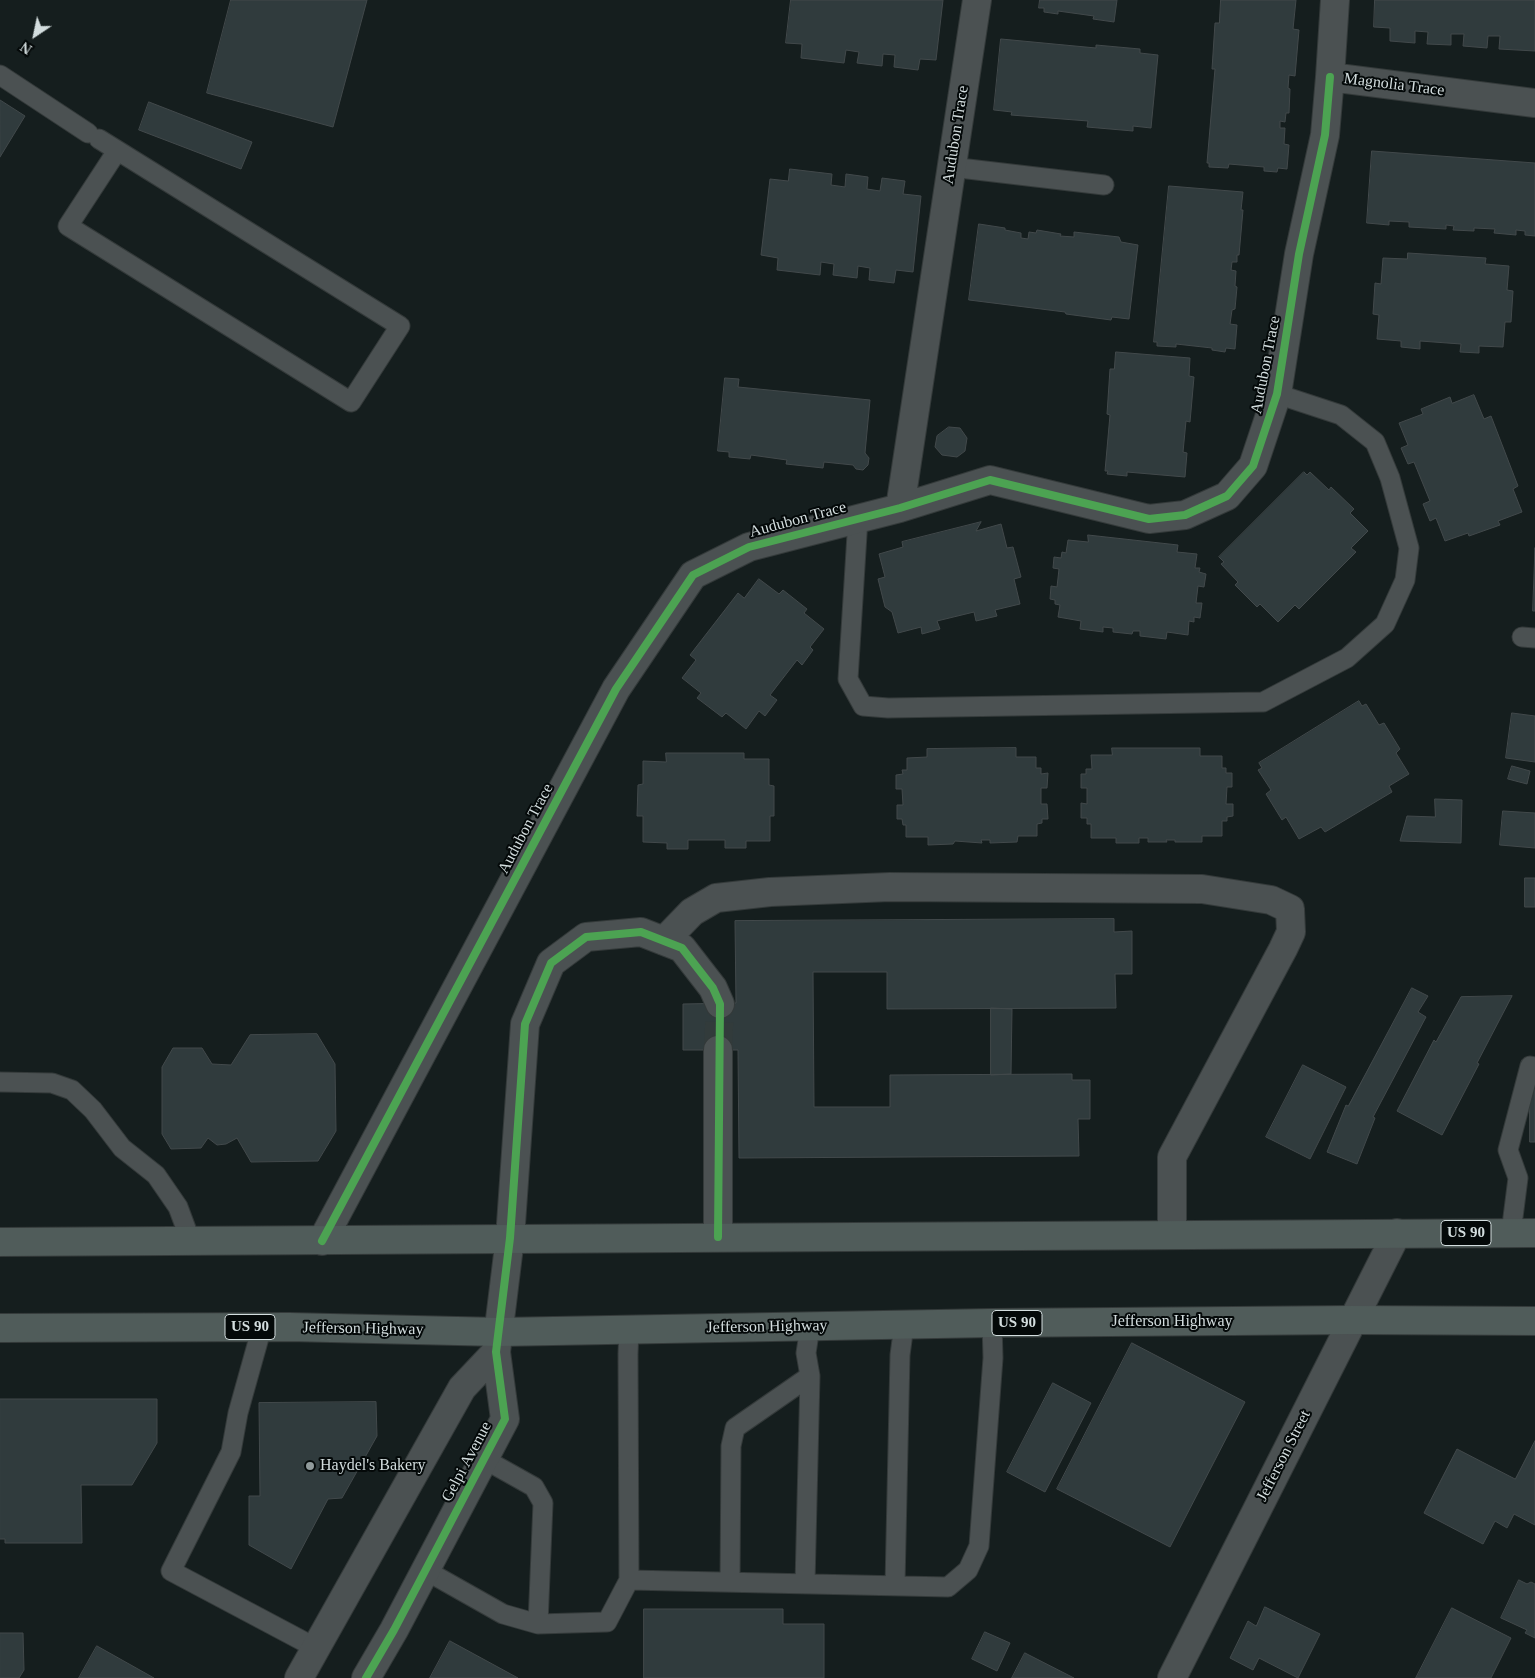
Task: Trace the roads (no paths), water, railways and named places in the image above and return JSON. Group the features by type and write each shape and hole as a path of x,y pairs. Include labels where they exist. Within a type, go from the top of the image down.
{"main road":[{"name":"US 90","path":"0,1242 322,1242 510,1238 1523,1233"},
{"name":"Jefferson Highway","path":"0,1328 262,1327 498,1342 629,1330 992,1323 1352,1320 1535,1321"}],"street":[{"name":"Audubon Trace","path":"900,508 976,0"},
{"name":"Magnolia Trace","path":"1335,0 1330,77 1535,103"},
{"name":"Audubon Trace","path":"322,1242 616,689 692,575 749,547 900,508 990,480 1149,519 1185,515 1227,496 1253,466 1278,394 1299,254 1325,135 1330,77"},
{"path":"664,941 692,912 716,898 770,892 890,887 1202,889 1271,900 1290,909 1291,932 1284,948 1172,1157 1172,1234"},
{"name":"Gelpi Avenue","path":"366,1678 506,1419 498,1342 510,1238 525,1024 551,963 586,938 641,932 682,948 713,988 720,1004"},
{"path":"718,1050 718,1237"},
{"name":"Jefferson Street","path":"1172,1678 1397,1233"},
{"path":"299,1678 462,1388 498,1342"}],"lane":[{"path":"0,75 117,151 400,326 351,402 68,226 117,151"},
{"path":"951,167 1104,185"},
{"path":"858,518 848,679 863,706 888,708 1263,702 1347,658 1385,624 1405,580 1409,548 1390,478 1375,442 1341,415 1278,394"},
{"path":"1523,1233 1518,1178 1508,1150 1530,1066 1535,1067"},
{"path":"0,1082 52,1083 72,1090 93,1110 122,1148 156,1175 178,1207 191,1242"},
{"path":"629,1580 948,1587 968,1570 979,1546 993,1358 992,1323"},
{"path":"895,1585 900,1355 904,1325"},
{"path":"262,1327 238,1414 231,1452 171,1571 316,1648"},
{"path":"805,1584 810,1376 806,1353 810,1327"},
{"path":"426,1570 503,1614 538,1624 607,1622 629,1580 629,1330"},
{"path":"730,1582 731,1446 736,1428 810,1376"},
{"path":"484,1458 534,1487 543,1503 538,1624"}],"tunnel":[{"path":"718,1050 720,1004"}],"place":[{"name":"Haydel's Bakery","path":"310,1466"}]}
